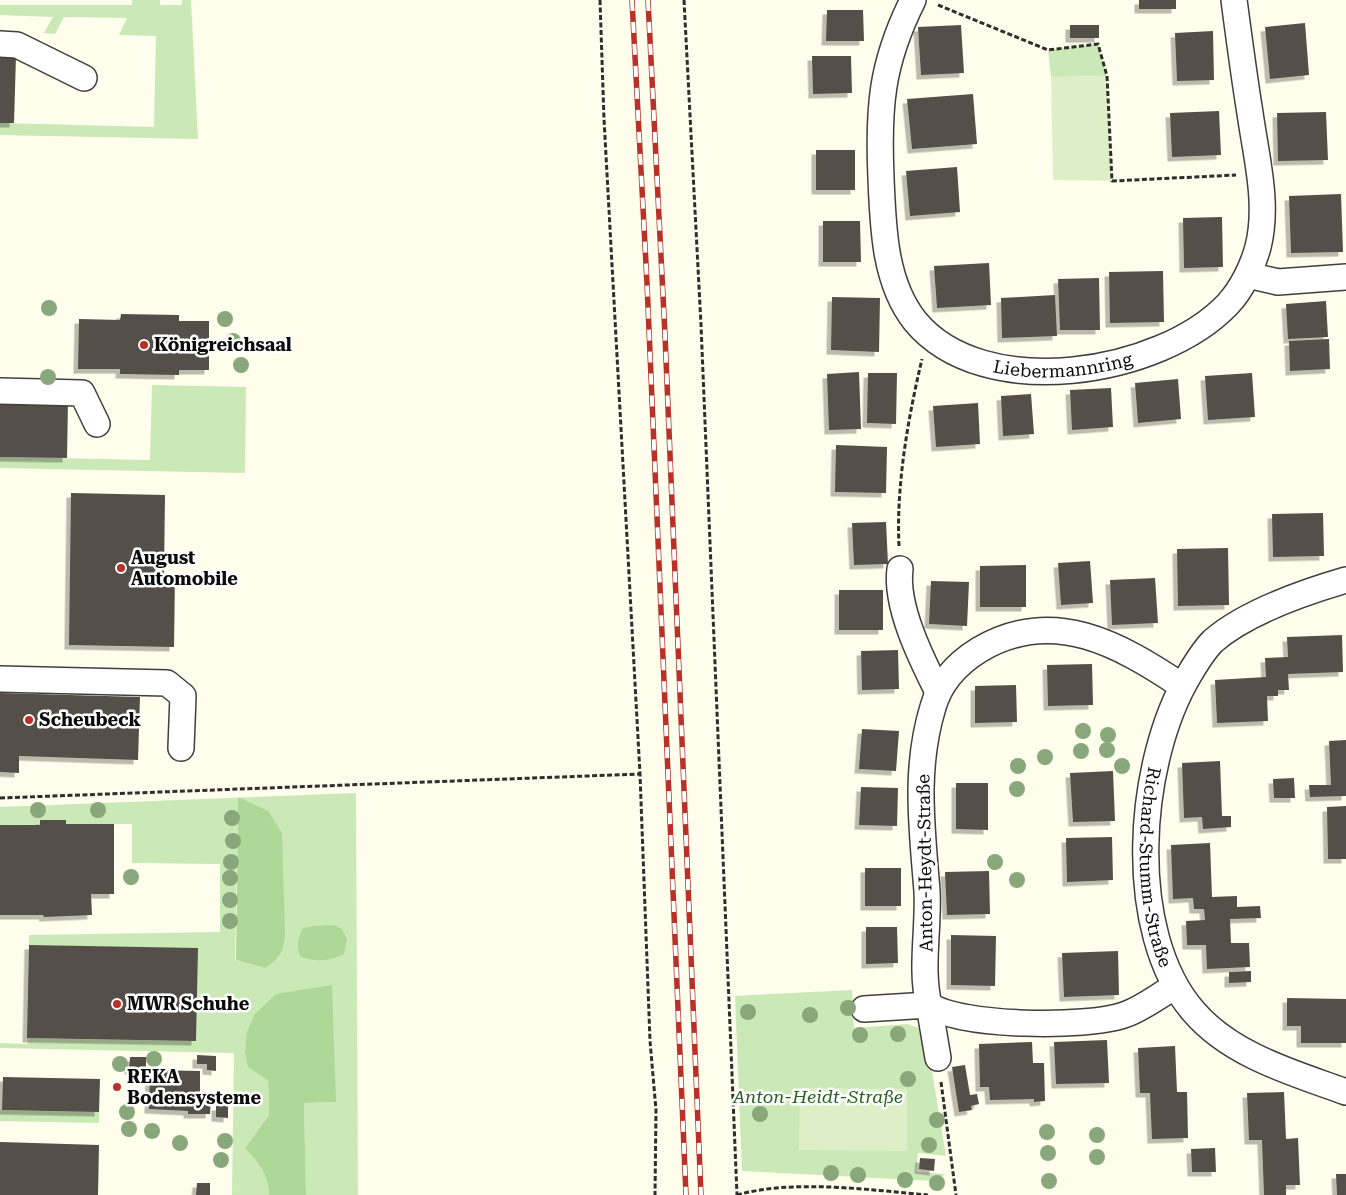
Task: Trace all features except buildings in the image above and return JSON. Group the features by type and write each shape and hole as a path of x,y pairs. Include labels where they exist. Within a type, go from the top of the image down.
{"street":[{"name":"Liebermannring","path":"924,2 900,26 887,64 879,128 885,240 892,278 903,302 916,322 936,341 958,355 983,364 1013,370 1054,372 1095,367 1133,357 1173,343 1204,324 1229,303 1248,275 1258,248 1262,224 1259,174 1234,0"},
{"path":"0,44 17,44 84,78"},
{"path":"1248,275 1278,282 1346,277"},
{"path":"0,391 82,393 97,424"},
{"path":"900,569 898,584 916,648 938,692"},
{"name":"Richard-Stumm-Straße","path":"1346,580 1308,591 1226,632 1202,654 1182,686 1171,709 1150,791 1146,843 1152,916 1164,965 1174,987 1195,1014 1233,1044 1272,1064 1346,1092"},
{"name":"Anton-Heydt-Straße","path":"938,1058 925,979 927,894 920,826 920,792 929,724 938,692 960,663 976,652 1014,633 1038,630 1065,632 1102,642 1143,661 1182,686"},
{"path":"0,679 167,683 182,696 181,748"},
{"path":"864,1009 929,1005 938,1011 959,1017 1030,1023 1080,1021 1124,1016 1174,987"}],"path":[{"path":"600,0 605,129 640,774 650,1040 656,1110 655,1195"},
{"path":"684,0 701,325 737,1195 756,1190 783,1187 866,1189 928,1195"},
{"path":"924,2 1048,50 1098,44 1107,76 1112,181 1259,174"},
{"path":"900,569 897,511 915,388 923,353 936,341"},
{"path":"0,798 640,774"},
{"path":"938,1058 956,1195"}],"green space":[{"path":"132,0 160,0 160,5 182,5 182,0 191,0 198,139 0,135 0,123 154,127 156,36 119,35 127,18 64,17 55,34 44,33 53,17 0,15 0,5 132,5"},
{"path":"1098,44 1107,76 1051,77 1048,50"},
{"path":"1107,76 1112,181 1053,180 1051,77"},
{"path":"152,385 246,387 245,473 0,468 0,457 150,460"},
{"path":"356,793 358,1195 306,1195 304,1103 336,1102 268,1080 269,1115 245,1148 262,1169 267,1181 269,1195 232,1195 234,1053 0,1048 0,1043 28,1044 27,1038 196,1041 197,949 29,945 29,935 220,932 220,864 132,863 132,824 0,825 0,807","holes":["238,798 282,833 282,851 265,968 235,960"]},
{"path":"238,797 268,811 282,833 285,935 280,954 265,968 236,960"},
{"path":"335,925 342,929 347,939 344,954 322,960 312,960 300,956 298,942 303,928"},
{"path":"332,985 336,1102 304,1103 306,1195 269,1195 267,1181 262,1169 245,1148 269,1115 268,1080 248,1067 245,1052 247,1032 255,1014 276,994"},
{"name":"Anton-Heidt-Straße","path":"852,990 854,1028 908,1024 921,1029 927,1041 946,1156 918,1153 916,1172 945,1174 933,1181 742,1171 735,996"},
{"path":"800,1088 907,1089 907,1151 799,1150"},
{"path":"0,1110 99,1112 99,1123 0,1121"}],"railway":[{"path":"632,0 647,283 686,1195"},
{"path":"648,0 665,335 701,1195"}],"place":[{"name":"Königreichsaal","path":"144,345"},
{"name":"August Automobile","path":"121,568"},
{"name":"Scheubeck","path":"29,720"},
{"name":"MWR Schuhe","path":"117,1004"},
{"name":"REKA Bodensysteme","path":"117,1087"}]}
